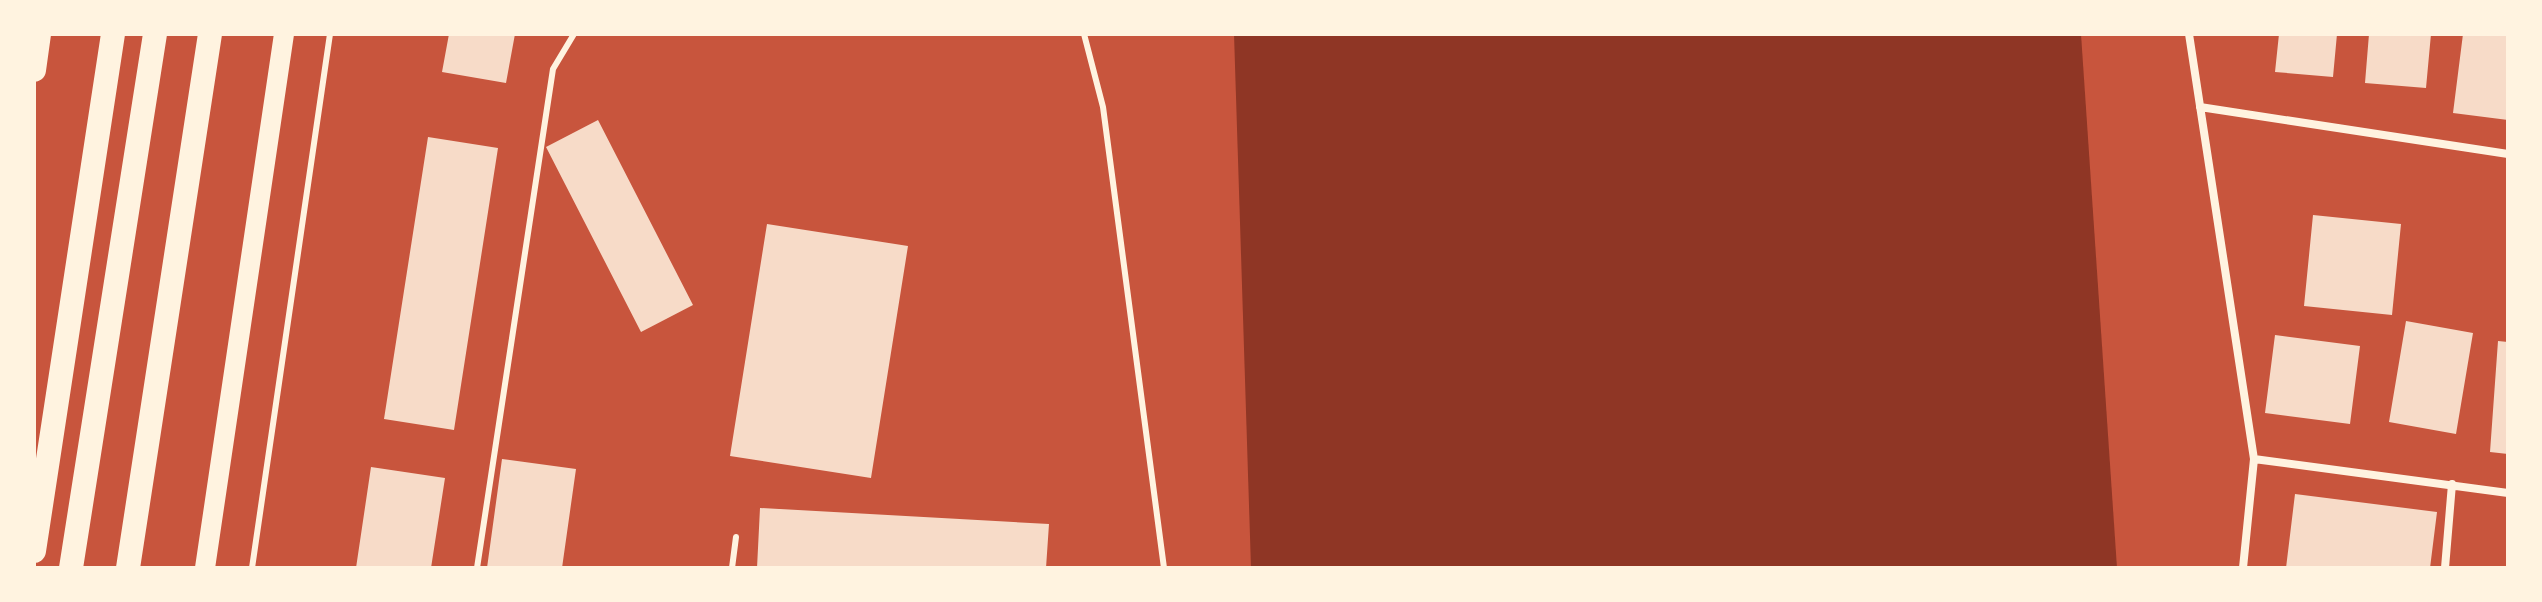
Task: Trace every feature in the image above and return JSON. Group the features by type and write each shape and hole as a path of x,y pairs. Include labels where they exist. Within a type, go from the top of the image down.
{"highway":[{"path":"34,70 39,34"},
{"path":"34,551 113,34"},
{"path":"71,568 155,34"},
{"path":"128,568 210,34"}],"main road":[{"path":"205,568 284,34"}],"street":[{"path":"2189,34 2254,459 2243,568"},
{"path":"2200,107 2508,154"},
{"path":"2254,459 2508,493"},
{"path":"2445,568 2452,484"}],"lane":[{"path":"252,568 330,34"},
{"path":"477,568 553,69 574,34"},
{"path":"1084,34 1103,107 1164,568"},
{"path":"732,568 736,537"}],"shaded area":[{"path":"1234,34 2081,34 2117,568 1251,568"}],"building":[{"path":"449,34 515,34 506,83 442,72"},
{"path":"2279,34 2337,34 2333,77 2275,72"},
{"path":"2369,34 2431,34 2426,88 2365,83"},
{"path":"2463,34 2508,34 2508,120 2453,113"},
{"path":"598,120 693,305 641,332 546,147"},
{"path":"428,137 498,148 454,430 384,419"},
{"path":"2313,215 2401,224 2392,315 2304,306"},
{"path":"767,224 908,246 871,478 730,456"},
{"path":"2406,321 2473,333 2456,434 2389,422"},
{"path":"2275,335 2360,346 2350,424 2265,413"},
{"path":"2498,341 2508,342 2508,454 2490,452"},
{"path":"502,459 576,469 562,568 487,568"},
{"path":"371,467 445,478 431,568 356,568"},
{"path":"2295,494 2437,512 2430,568 2286,568"},
{"path":"760,508 1049,524 1046,568 757,568"}]}
